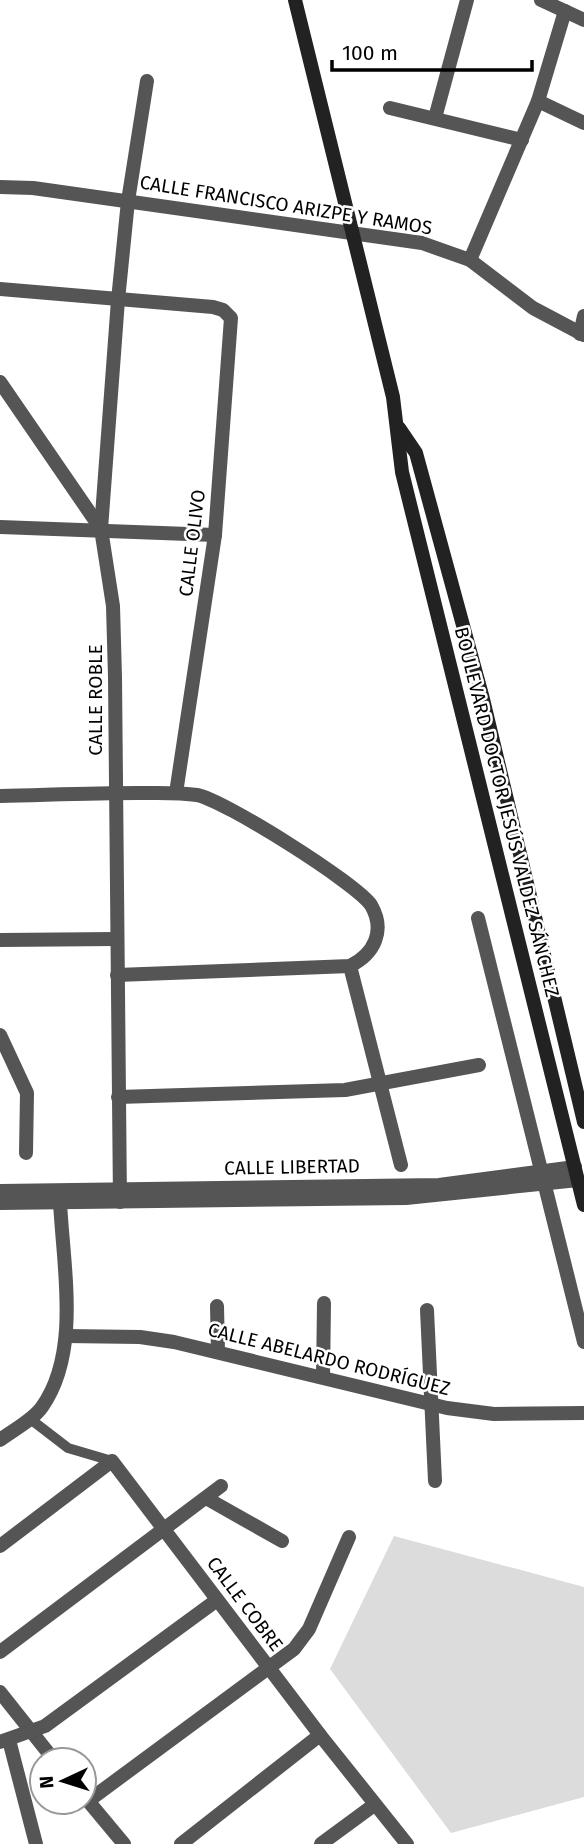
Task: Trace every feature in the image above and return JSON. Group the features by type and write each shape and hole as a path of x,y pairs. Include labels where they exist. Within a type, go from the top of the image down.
{"main road":[{"name":"BOULEVARD DOCTOR JESÚS VALDEZ SÁNCHEZ","path":"295,0 399,428 402,472 580,1173 584,1205"},
{"name":"BOULEVARD DOCTOR JESÚS VALDEZ SÁNCHEZ","path":"399,428 416,453 422,475 510,807 584,1122"},
{"path":"489,814 510,807"}],"street":[{"path":"435,118 467,0"},
{"path":"541,0 584,20"},
{"path":"470,260 538,101 565,12"},
{"name":"CALLE ROBLE","path":"120,1195 113,606 101,528 128,201 147,81"},
{"path":"538,101 584,123"},
{"path":"390,108 522,140"},
{"name":"CALLE FRANCISCO ARIZPE Y RAMOS","path":"0,187 33,188 422,243 470,260 533,308 582,335"},
{"path":"0,289 118,300"},
{"name":"CALLE OLIVO","path":"118,300 213,307 228,313 232,326 215,535 176,793"},
{"path":"582,335 584,316"},
{"path":"0,382 101,528"},
{"path":"0,527 101,528 215,535"},
{"path":"0,796 176,793 216,801 361,895 376,918 377,938 370,953 350,966 117,975"},
{"path":"478,918 584,1342"},
{"path":"0,940 116,939"},
{"path":"350,966 401,1165"},
{"path":"0,1035 27,1093 26,1153"},
{"path":"118,1097 305,1094 382,1085 479,1065"},
{"name":"CALLE LIBERTAD","path":"0,1191 120,1195 415,1185 470,1187 580,1173"},
{"name":"CALLE LIBERTAD","path":"0,1203 60,1202 120,1195"},
{"path":"0,1440 35,1414 63,1361 66,1336 60,1202"},
{"path":"323,1377 324,1303"},
{"path":"217,1306 218,1352"},
{"path":"427,1310 435,1481"},
{"name":"CALLE ABELARDO RODRÍGUEZ","path":"66,1336 156,1339 432,1404 494,1415 584,1413"},
{"path":"35,1414 68,1448 113,1461"},
{"path":"0,1546 113,1461"},
{"name":"CALLE COBRE","path":"113,1461 320,1735 407,1844"},
{"path":"0,1652 221,1486"},
{"path":"205,1498 282,1541"},
{"path":"98,1790 270,1668 302,1640 349,1537"},
{"path":"36,1844 5,1741 32,1733 217,1600"},
{"path":"0,1692 43,1746"},
{"path":"181,1844 320,1735"},
{"path":"321,1844 374,1805"},
{"path":"98,1814 119,1841"}],"shaded area":[{"path":"394,1536 584,1587 584,1797 451,1833 330,1669"}]}
